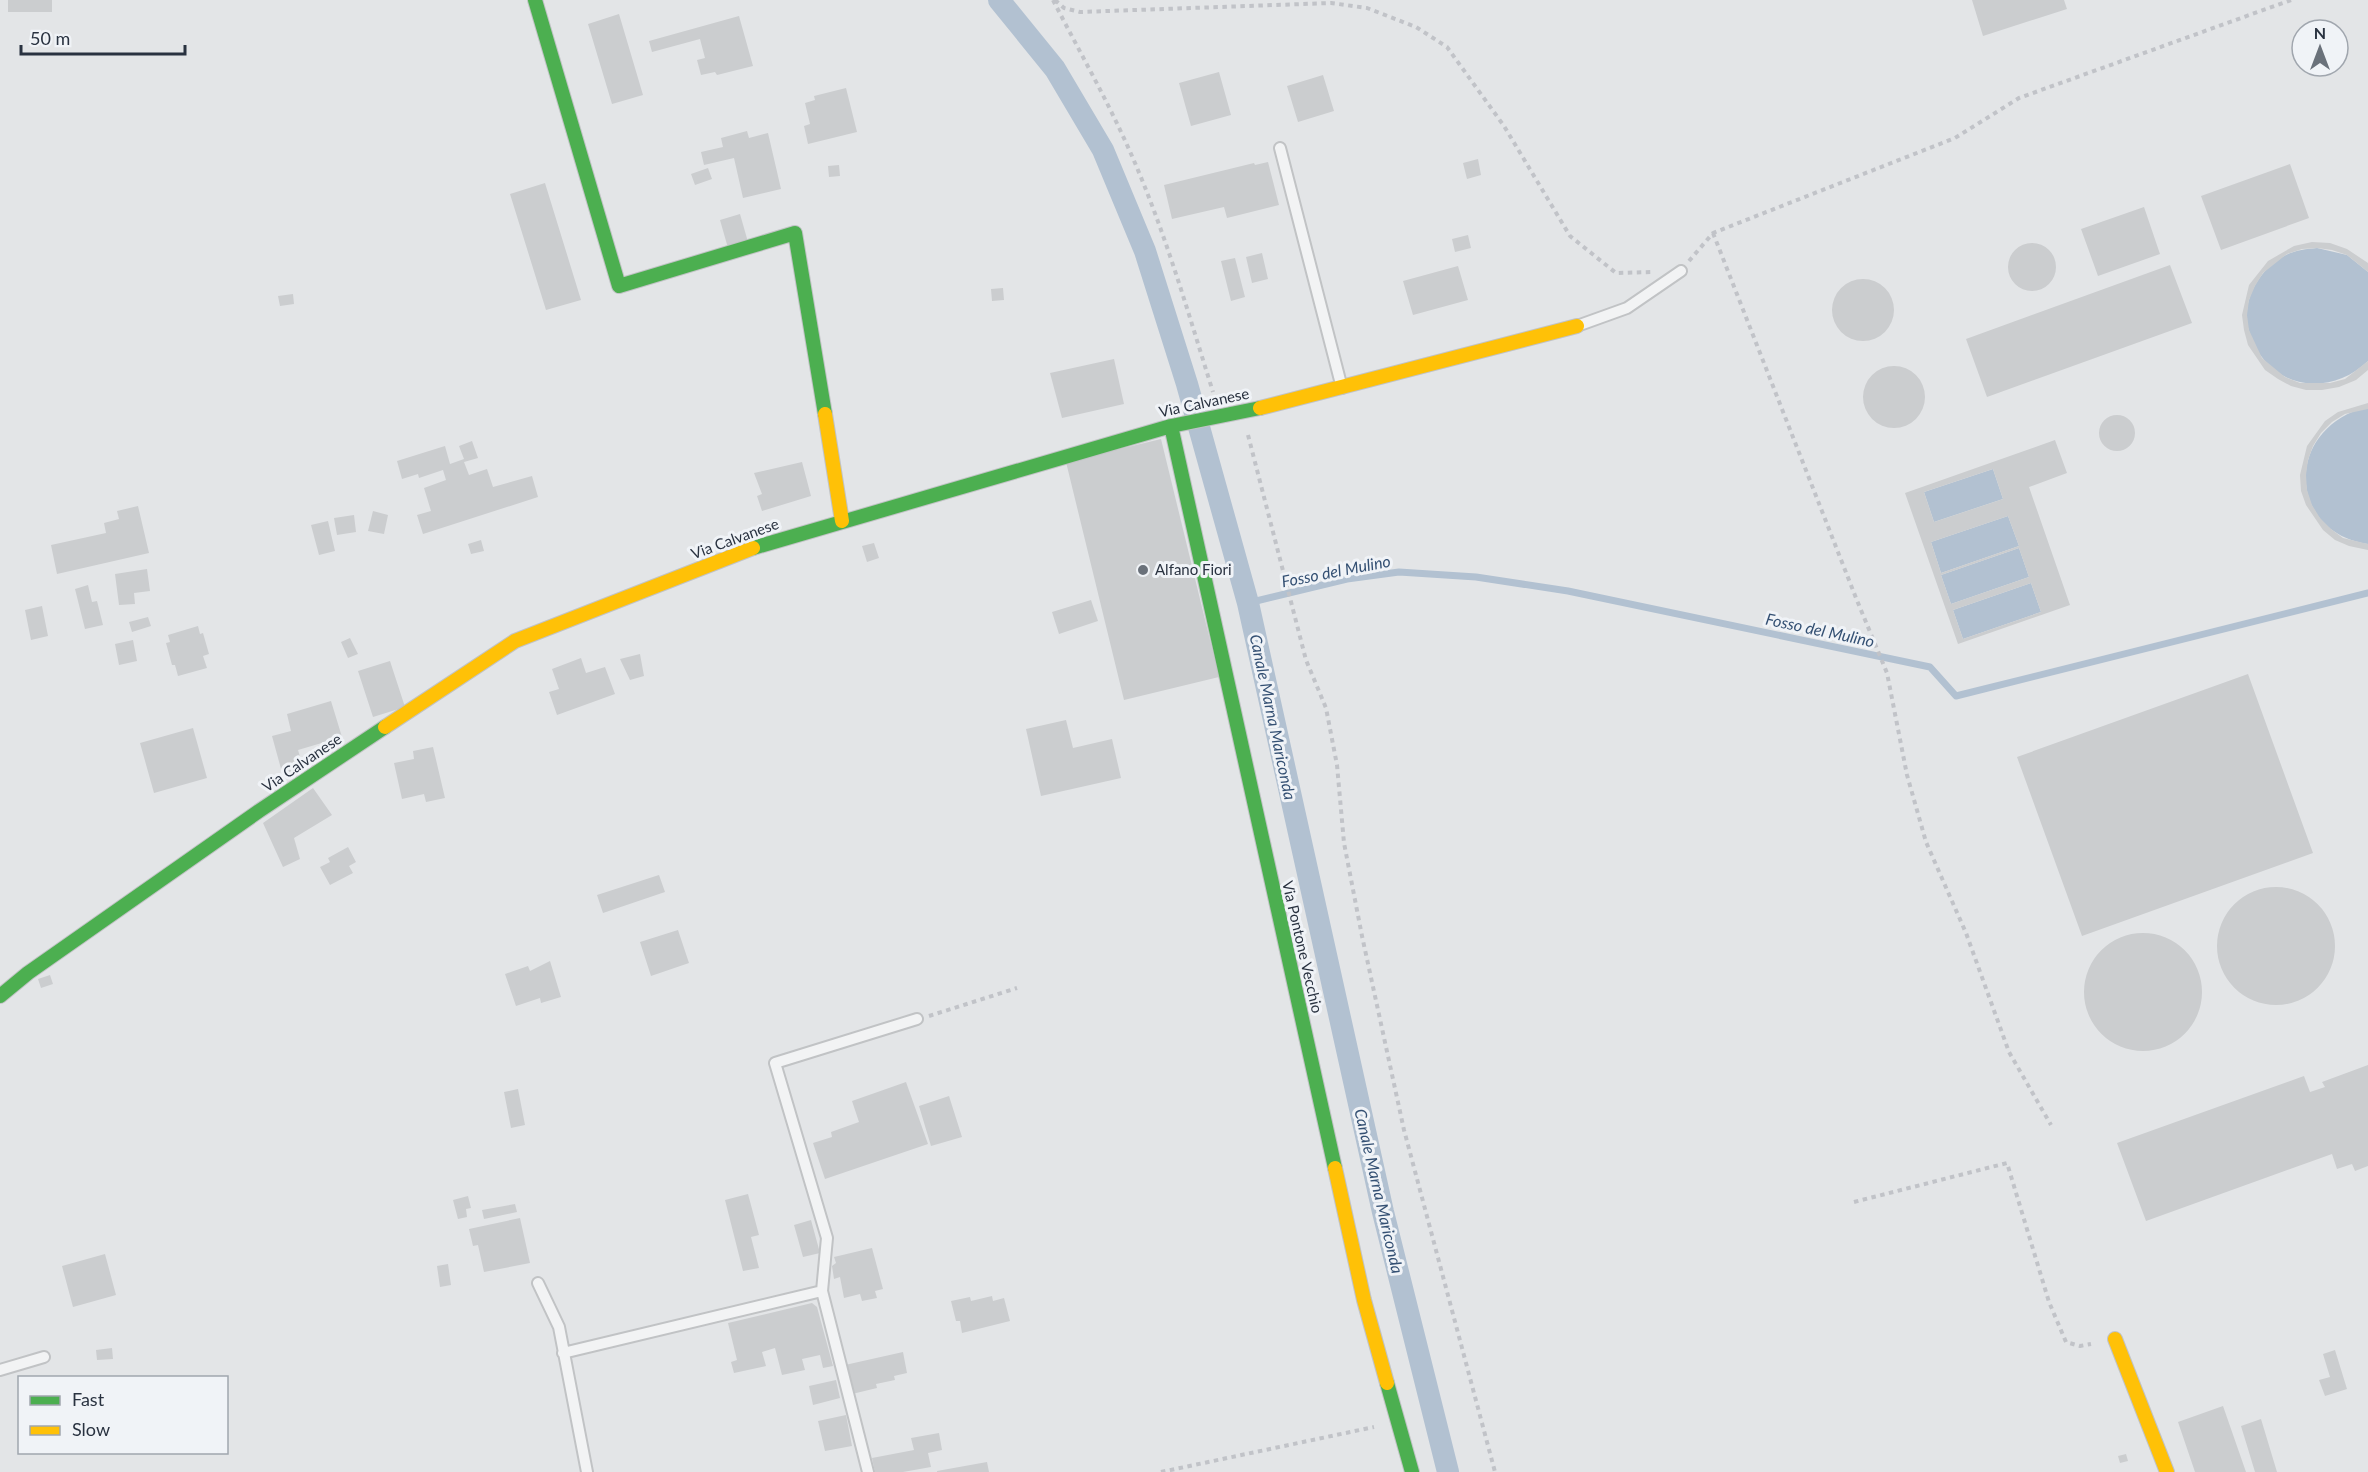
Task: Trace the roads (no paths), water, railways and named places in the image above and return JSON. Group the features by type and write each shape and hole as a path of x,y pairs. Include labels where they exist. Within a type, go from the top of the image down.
{"street":[{"path":"535,0 619,286 795,233 842,521"},
{"name":"Via Calvanese","path":"0,996 259,811 515,641 750,549 842,521 1175,425 1242,412 1342,388 1577,327"},
{"name":"Via Pontone Vecchio","path":"1175,425 1364,1300 1413,1472"},
{"path":"2115,1339 2167,1472"}],"lane":[{"path":"1280,148 1342,388"},
{"path":"1577,327 1627,308 1681,271"},
{"path":"868,1472 822,1291 827,1238 775,1063 917,1019"},
{"path":"538,1283 559,1327 588,1472"},
{"path":"563,1353 822,1291"},
{"path":"0,1370 44,1357"}],"water":[{"path":"2317,248 2347,255 2368,272 2368,361 2352,373 2334,381 2317,384 2300,382 2283,376 2269,365 2257,350 2249,331 2247,308 2254,287 2268,268 2290,253"},
{"path":"2360,409 2368,409 2368,544 2342,536 2323,522 2311,503 2306,482 2308,460 2318,440 2335,422"},
{"path":"1993,469 2003,499 1934,522 1924,492"},
{"path":"2008,516 2019,546 1941,573 1931,542"},
{"path":"2019,548 2029,577 1951,604 1941,575"},
{"path":"2031,583 2041,612 1963,639 1953,610"}],"waterway":[{"name":"Canale Marna Mariconda","path":"999,0 1055,69 1103,150 1145,251 1187,384 1248,603 1383,1212 1448,1472"},
{"name":"Fosso del Mulino","path":"1248,603 1347,579 1399,572 1476,577 1568,591 1930,667 1956,696 2368,593"}],"place":[{"name":"Alfano Fiori","path":"1143,570"}]}
